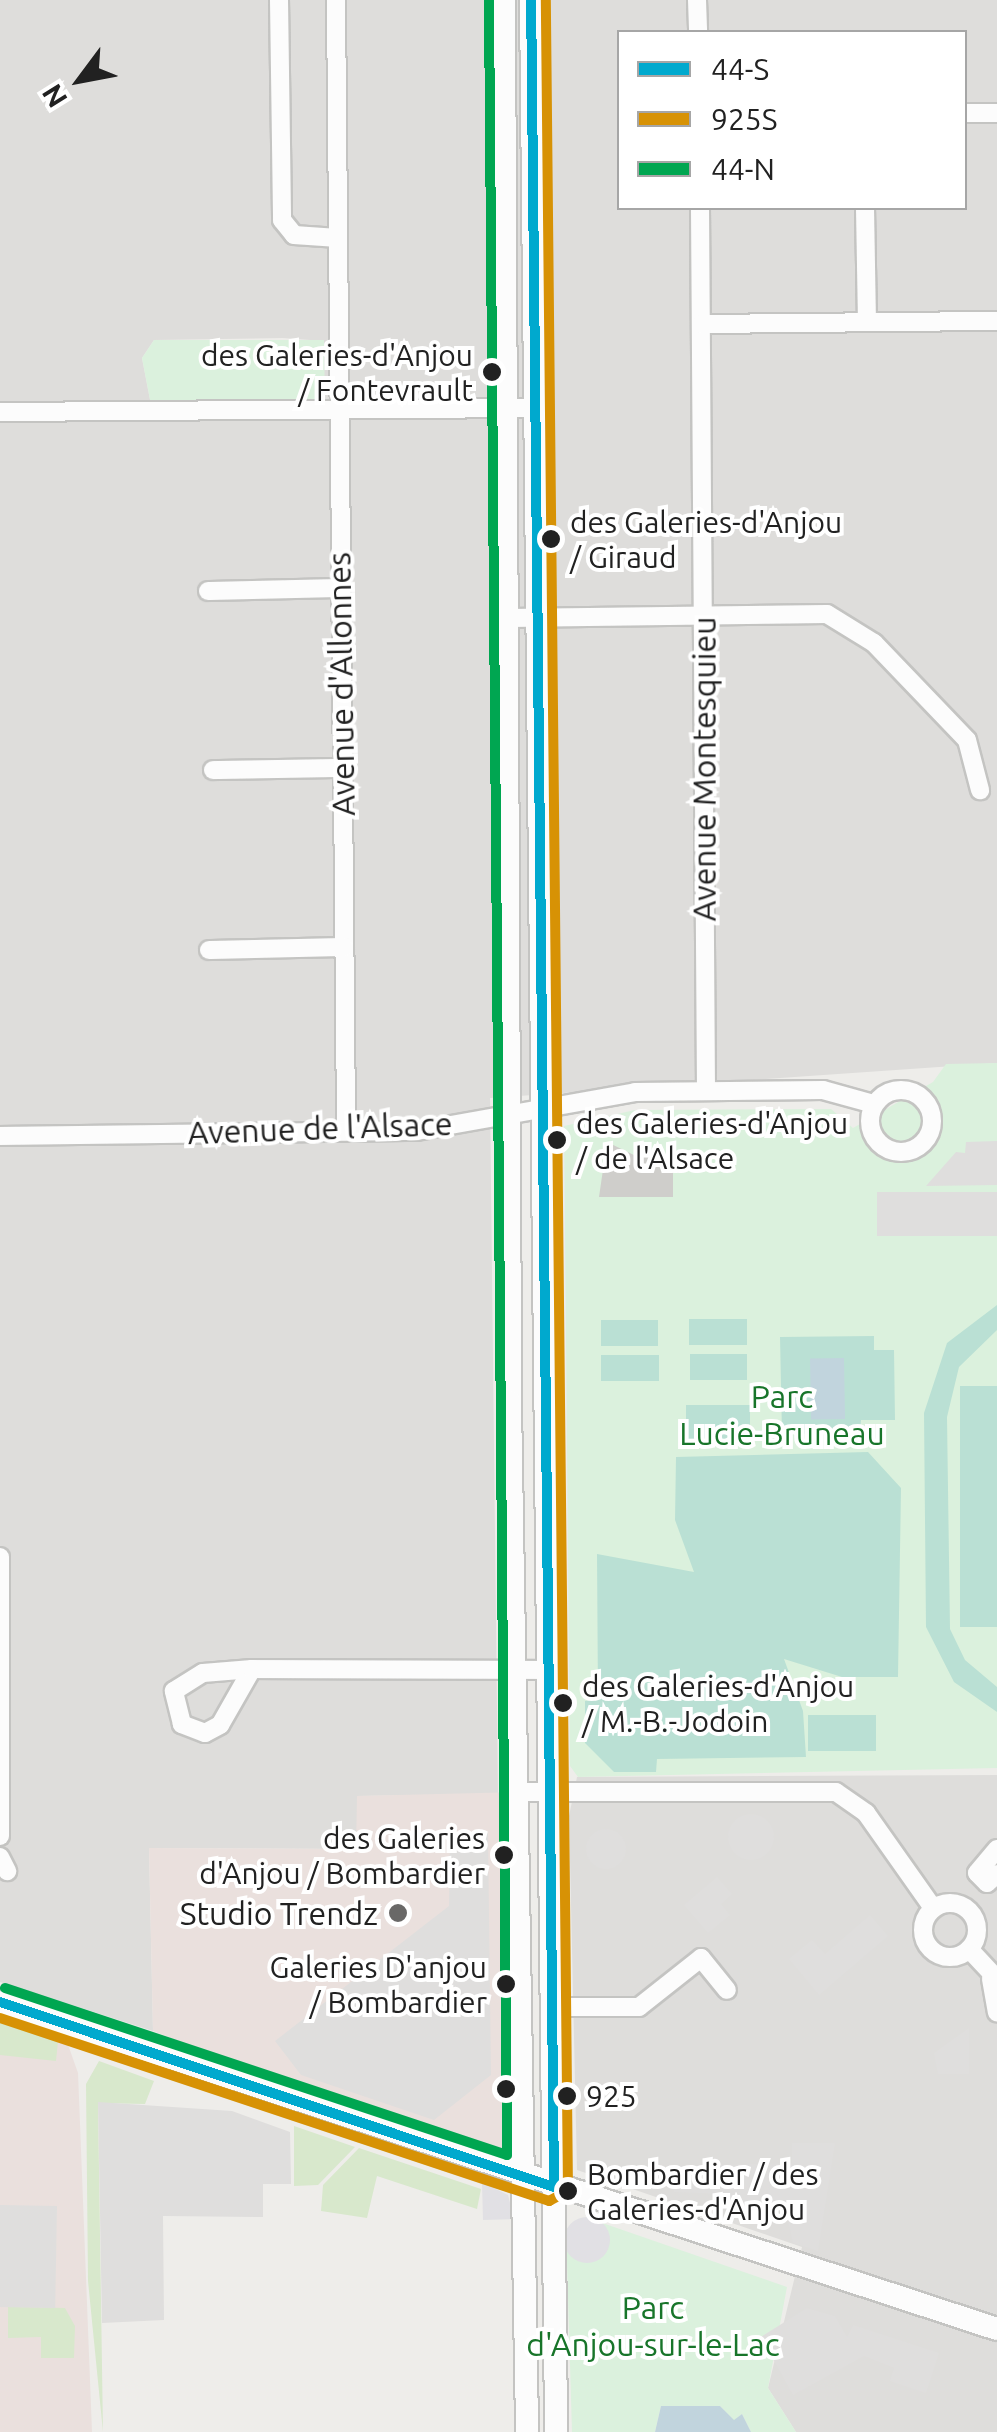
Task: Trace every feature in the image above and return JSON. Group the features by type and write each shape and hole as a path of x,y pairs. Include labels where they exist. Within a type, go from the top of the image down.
{"street":[{"path":"278,0 282,220 294,235 338,238"},
{"name":"Avenue d'Allonnes","path":"336,0 346,1130"},
{"path":"504,0 510,1402 527,2432"},
{"path":"531,0 542,1109 549,1401 556,2432"},
{"path":"697,0 698,30"},
{"path":"967,114 997,113"},
{"name":"Avenue Montesquieu","path":"700,210 706,1090"},
{"path":"865,210 866,321"},
{"path":"702,324 997,321"},
{"path":"0,412 535,408"},
{"path":"208,591 340,588"},
{"path":"509,618 827,614 850,623 967,740 980,790"},
{"path":"212,770 342,768"},
{"path":"210,950 344,948"},
{"name":"Avenue de l'Alsace","path":"0,1136 417,1131 542,1109 706,1090 823,1090 874,1104"},
{"path":"510,1402 549,1401"},
{"path":"0,1557 0,1836"},
{"path":"252,1669 220,1725 205,1733 182,1724 174,1700 184,1680 252,1669 551,1670"},
{"path":"516,1792 836,1792 866,1812 933,1908"},
{"path":"933,1908 964,1907 988,1878 997,1848"},
{"path":"964,1907 977,1927 969,1949"},
{"path":"933,1908 923,1923 929,1948 944,1957 969,1949"},
{"path":"969,1949 994,1979 997,2012"},
{"path":"555,2008 639,2006 701,1958 728,1990"},
{"path":"0,2002 554,2188 997,2329"}],"shaded area":[{"path":"0,0 997,0 997,1063 490,1098 498,1794 357,1796 357,1849 149,1848 153,2031 0,1982","holes":["154,340 324,341 152,410 142,358"]},
{"path":"997,1141 997,1185 926,1186 956,1152 965,1153 966,1142"},
{"path":"877,1192 997,1192 997,1236 877,1236"},
{"path":"997,1775 997,2432 796,2432 768,2388 802,2247 577,2170 569,1816 577,1777"},
{"path":"516,1792 522,2176 153,2031 149,1848 356,1849 357,1796"},
{"path":"751,1814 767,1821 774,1837 767,1853 751,1860 735,1853 728,1837 735,1821"},
{"path":"606,1829 620,1835 626,1849 620,1863 606,1869 592,1863 586,1849 592,1835"},
{"path":"450,1832 488,1833 491,2075 434,2120 301,2075 275,2041 449,1906"},
{"path":"717,1877 732,1894 721,1904 730,1915 708,1933 684,1905"},
{"path":"870,1915 888,1936 819,1995 789,1959 812,1940 825,1954"},
{"path":"0,2002 60,2022 78,2073 92,2432 0,2432"},
{"path":"969,2028 969,2074 938,2074 934,2053"},
{"path":"98,2102 232,2111 290,2132 291,2184 263,2184 263,2217 163,2216 164,2320 102,2323"},
{"path":"792,2143 835,2143 818,2251 793,2243 785,2208 723,2209 723,2194 674,2192 670,2166 792,2163"},
{"path":"482,2182 508,2195 514,2219 483,2220"},
{"path":"0,2205 57,2206 55,2308 0,2307"},
{"path":"587,2217 604,2223 610,2240 604,2257 587,2263 570,2257 564,2240 570,2223"},
{"path":"807,2308 835,2316 847,2337 853,2325 939,2353 926,2393 890,2381 894,2368 864,2356 793,2395 761,2337"}],"green space":[{"path":"154,340 324,340 325,405 152,410 142,358"},
{"name":"Parc Lucie-Bruneau","path":"997,1063 997,1768 578,1777 570,1766 564,1126 635,1110 831,1109 853,1128 933,1082 946,1064"},
{"path":"997,1305 997,1330 959,1367 947,1417 950,1629 965,1660 997,1687 997,1712 954,1682 926,1627 924,1413 947,1343"},
{"path":"689,1319 747,1319 747,1345 689,1345"},
{"path":"601,1320 658,1320 658,1346 601,1346"},
{"path":"874,1336 874,1350 894,1350 895,1420 861,1420 860,1433 782,1434 780,1337"},
{"path":"690,1354 747,1354 747,1380 690,1380"},
{"path":"601,1355 659,1355 659,1381 601,1381"},
{"path":"960,1386 997,1386 997,1627 960,1627"},
{"path":"686,1405 750,1405 750,1443 686,1443"},
{"path":"868,1452 901,1488 898,1677 842,1677 784,1659 803,1711 806,1757 657,1759 656,1772 614,1772 585,1743 585,1701 598,1700 597,1554 694,1572 675,1520 676,1457"},
{"path":"808,1715 876,1715 876,1751 808,1751"},
{"path":"0,2002 60,2022 56,2061 0,2055"},
{"path":"99,2061 154,2081 145,2104 98,2103 103,2432 88,2281 86,2084"},
{"path":"294,2126 355,2147 318,2185 294,2186"},
{"path":"359,2148 481,2189 477,2209 377,2176 367,2218 321,2211 323,2185"},
{"name":"Parc d'Anjou-sur-le-Lac","path":"588,2218 787,2287 768,2388 796,2432 751,2432 742,2414 734,2421 720,2406 661,2406 655,2432 572,2432 566,2229"},
{"path":"8,2307 65,2308 75,2326 74,2358 41,2358 41,2337 8,2338"}],"water":[{"path":"844,1358 845,1419 811,1420 810,1359"},
{"path":"661,2406 720,2406 734,2420 742,2414 751,2432 655,2432"}],"building":[{"path":"607,1142 636,1156 673,1156 673,1197 599,1197"}],"transit line":[{"name":"44-N","path":"5,1988 507,2155 489,0"},
{"name":"44-S","path":"0,2002 554,2187 531,0"},
{"name":"925S","path":"0,2018 549,2201 568,2191 546,0"}],"place":[{"name":"des Galeries-d'Anjou / Fontevrault","path":"492,372"},
{"name":"des Galeries-d'Anjou / Giraud","path":"551,539"},
{"name":"des Galeries-d'Anjou / de l'Alsace","path":"557,1140"},
{"name":"des Galeries-d'Anjou / M.-B.-Jodoin","path":"563,1703"},
{"name":"des Galeries d'Anjou / Bombardier","path":"504,1855"},
{"name":"Studio Trendz","path":"398,1913"},
{"name":"Galeries D'anjou / Bombardier","path":"506,1984"},
{"name":"925","path":"567,2096"},
{"name":"Bombardier / des Galeries-d'Anjou","path":"568,2191"}]}
